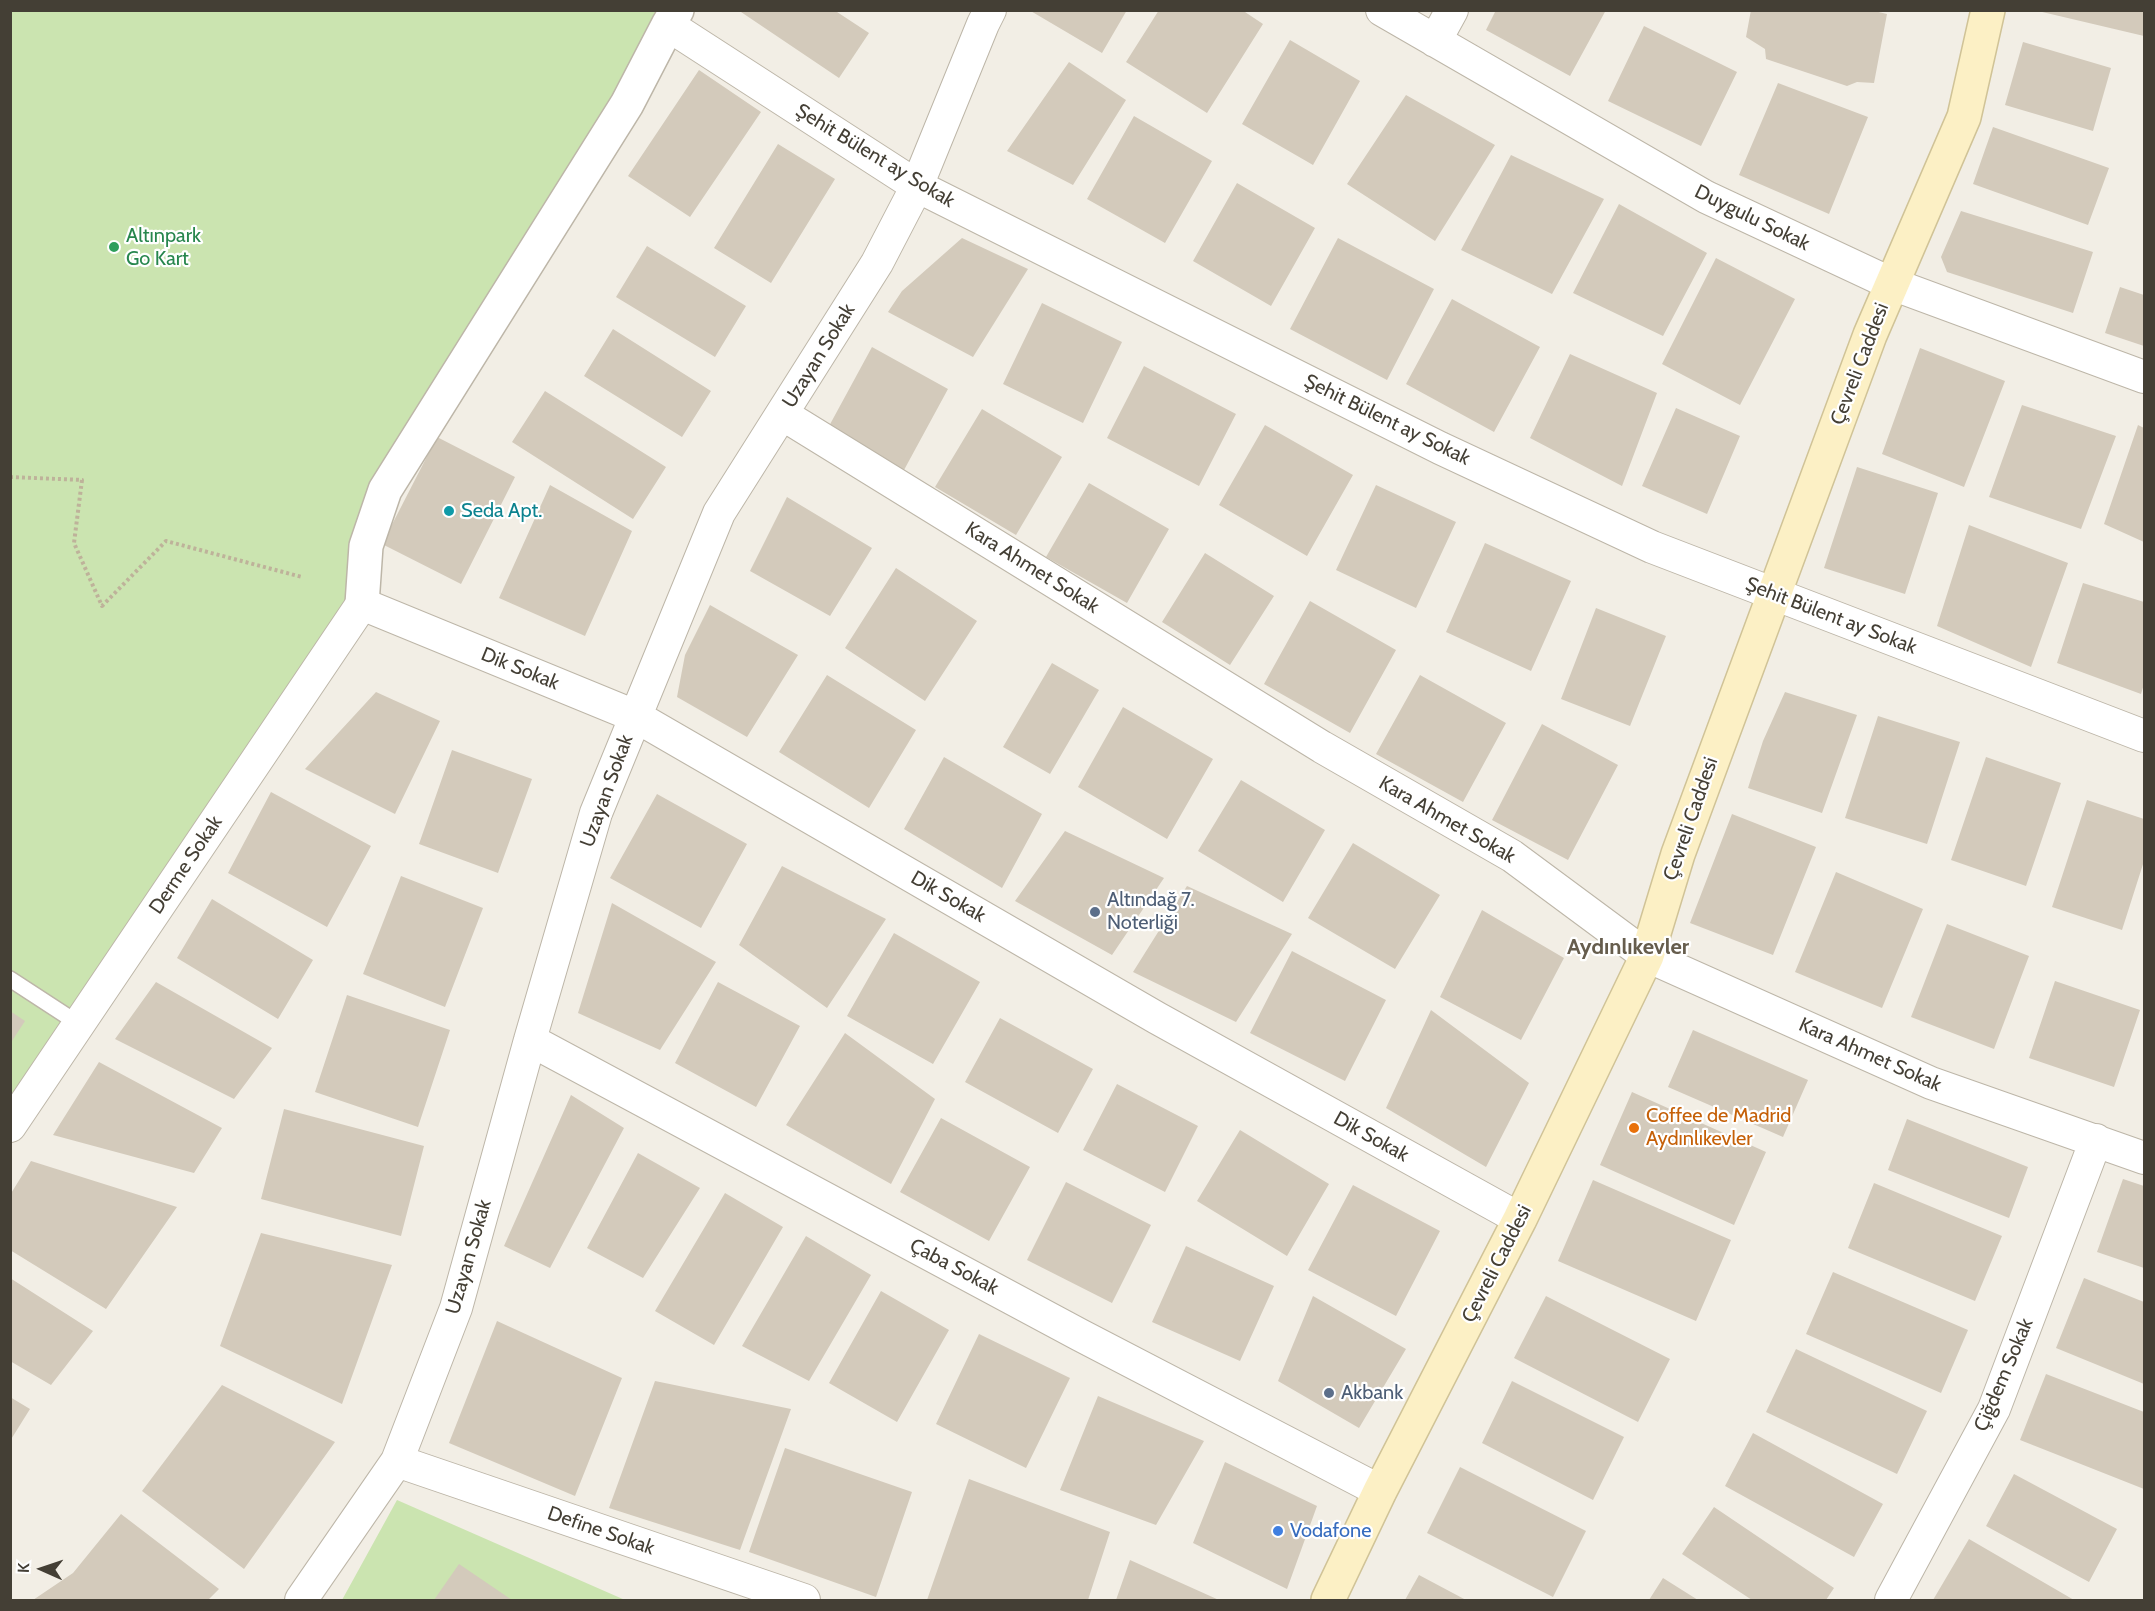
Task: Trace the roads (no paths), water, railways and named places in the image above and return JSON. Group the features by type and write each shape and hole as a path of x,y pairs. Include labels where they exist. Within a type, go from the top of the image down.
{"main road":[{"name":"Çevreli Caddesi","path":"1328,1600 1380,1491 1520,1220 1647,956 1678,854 1870,335 1964,117 1988,10"}],"street":[{"name":"Uzayan Sokak","path":"301,1600 397,1461 456,1308 596,813 719,513 877,262 917,186 990,10"},
{"name":"Duygulu Sokak","path":"1382,10 1706,197 1892,284 2145,377"},
{"path":"1434,41 1452,10"},
{"name":"Şehit Bülent ay Sokak","path":"672,18 917,186 1440,448 1652,547 2145,736"},
{"path":"362,604 366,546 385,490 627,104 672,18"},
{"name":"Kara Ahmet Sokak","path":"782,414 1322,747 1512,856 1647,956 1931,1083 2145,1158"},
{"name":"Dik Sokak","path":"362,604 635,716 1157,1018 1520,1220"},
{"name":"Derme Sokak","path":"10,1126 362,604"},
{"name":"Çaba Sokak","path":"530,1040 1080,1335 1380,1491"},
{"name":"Çiğdem Sokak","path":"1891,1600 1994,1409 2096,1140"},
{"name":"Define Sokak","path":"397,1461 804,1600"}],"lane":[{"path":"10,979 79,1024"}],"place":[{"name":"Altınpark Go Kart","path":"114,247"},
{"name":"Seda Apt.","path":"449,511"},
{"name":"Altındağ 7. Noterliği","path":"1095,912"},
{"name":"Coffee de Madrid Aydınlıkevler","path":"1634,1128"},
{"name":"Akbank","path":"1329,1393"},
{"name":"Vodafone","path":"1278,1531"}],"district":[{"name":"Aydınlıkevler","path":"1628,948"}]}
